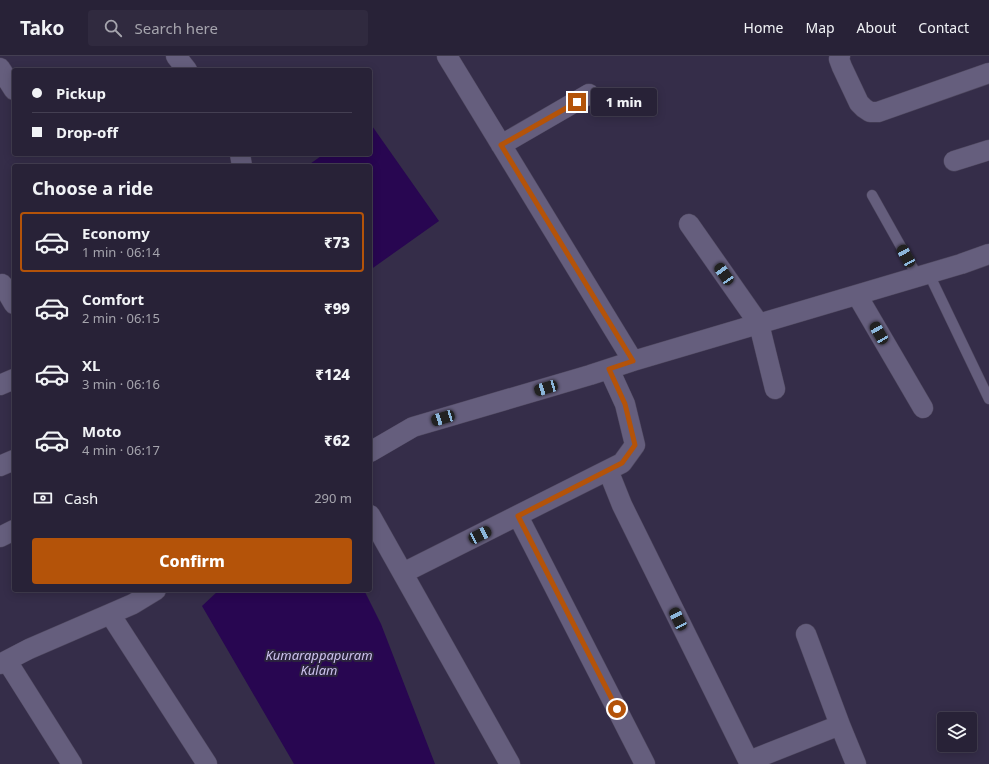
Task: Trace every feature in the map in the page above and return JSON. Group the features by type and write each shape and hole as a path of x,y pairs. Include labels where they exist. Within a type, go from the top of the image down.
{"street":[{"path":"176,56 185,68"},
{"path":"447,56 633,361"},
{"path":"840,56 842,67 859,103 870,112 878,112 989,73"},
{"path":"0,68 12,87"},
{"path":"501,145 590,94"},
{"path":"954,161 989,150"},
{"path":"689,224 759,324 776,390"},
{"path":"372,451 413,427 923,276 989,254"},
{"path":"5,282 12,299"},
{"path":"857,295 923,408"},
{"path":"403,573 622,463 635,445 625,404 609,369"},
{"path":"0,385 12,380"},
{"path":"0,466 12,461"},
{"path":"608,470 622,506 749,762 840,725"},
{"path":"518,516 645,764"},
{"path":"372,519 510,764"},
{"path":"0,537 12,531"},
{"path":"72,764 3,662 29,649 133,604 153,592"},
{"path":"110,614 207,764"},
{"path":"806,634 856,764"}],"lane":[{"path":"872,195 923,276 989,399"}],"water":[{"path":"372,126 439,221 372,269 372,164 310,164 321,156 372,156"},
{"name":"Kumarappapuram Kulam","path":"217,592 365,592 381,624 435,764 294,764 202,606"}],"route":[{"path":"577,102 501,145 633,361 609,369 625,404 635,445 622,463 518,516 617,709"}]}
